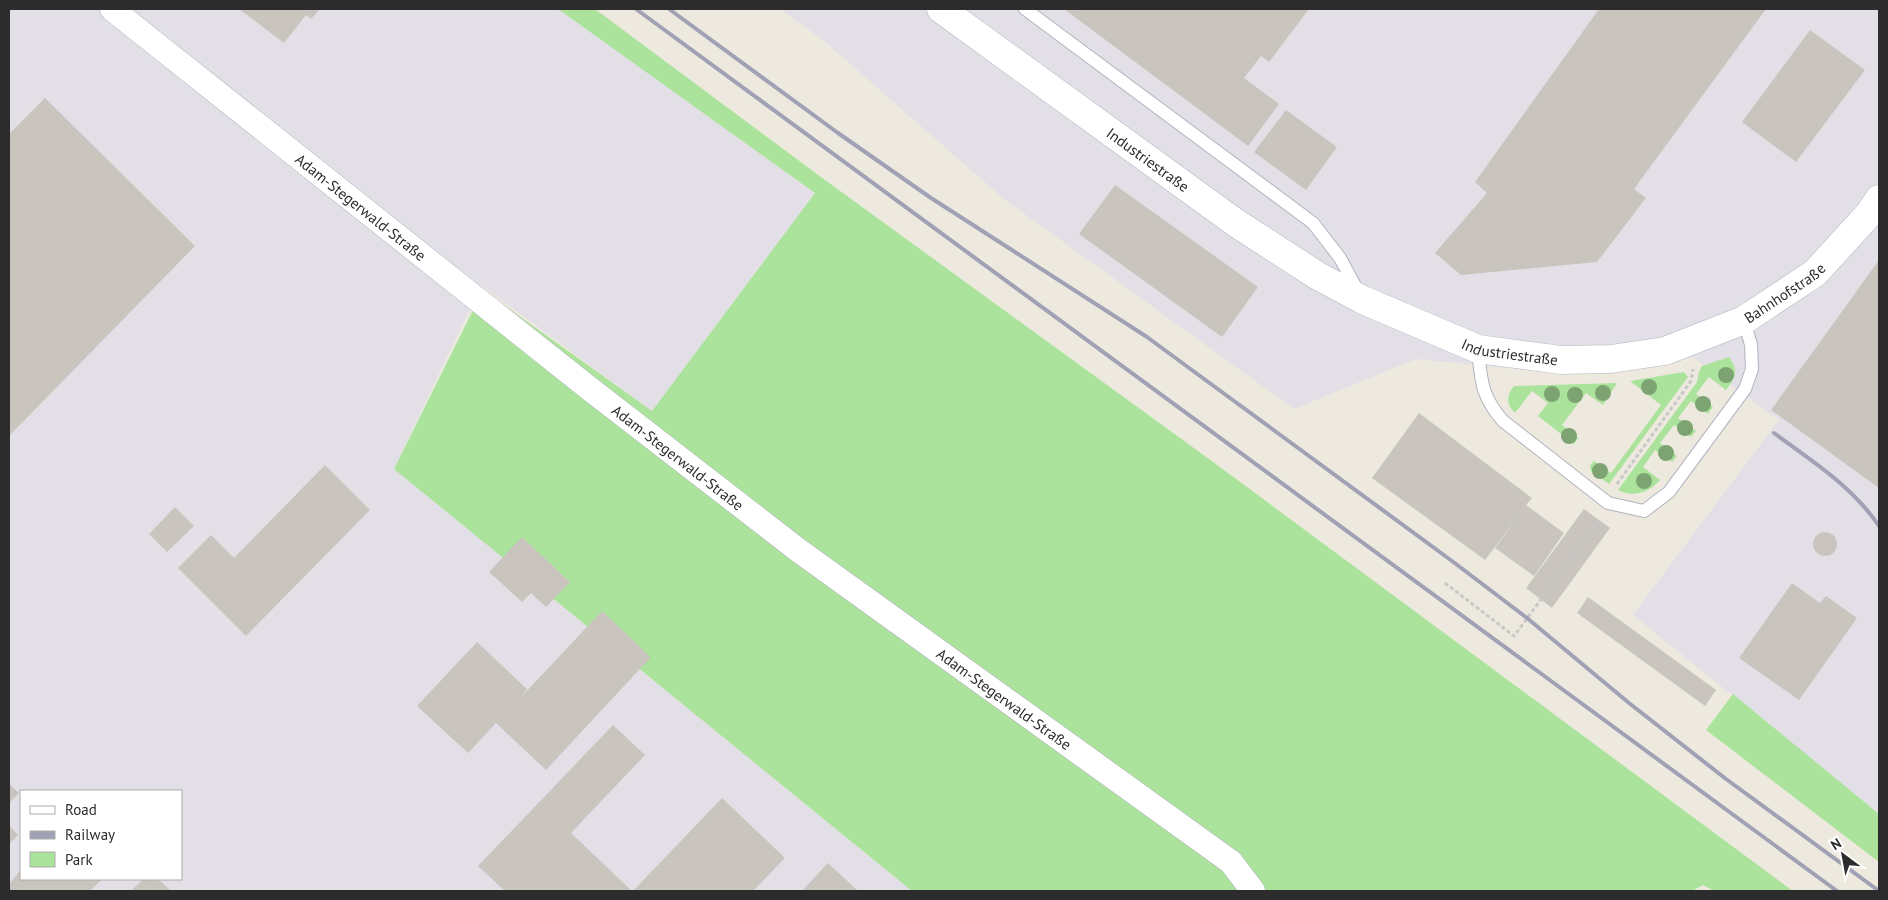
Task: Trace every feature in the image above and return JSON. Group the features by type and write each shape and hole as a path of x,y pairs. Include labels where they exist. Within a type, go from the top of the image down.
{"street":[{"name":"Adam-Stegerwald-Straße","path":"112,9 590,389 798,550 1231,862 1253,891"},
{"name":"Industriestraße","path":"941,9 1236,223 1318,276 1363,300 1478,349 1561,360 1610,359 1676,347"},
{"name":"Bahnhofstraße","path":"1676,347 1744,320 1815,273 1869,214 1879,199"}],"lane":[{"path":"1025,9 1313,224 1340,258 1363,300"},
{"path":"1478,349 1482,385 1491,408 1503,421 1608,502 1644,511 1669,492 1745,389 1752,369 1751,345 1744,320"}],"path":[{"path":"1446,583 1514,636 1601,518 1617,484 1691,380 1694,366 1676,347"}],"shaded area":[{"path":"9,9 558,9 815,193 652,411 481,285 394,469 912,891 9,891"},
{"path":"780,9 1879,9 1879,814 1633,615 1779,420 1693,357 1560,373 1416,359 1294,409 1004,199 824,41"}],"green space":[{"path":"558,9 595,9 825,180 1209,459 1793,891 1714,891 1703,885 1692,891 912,891 394,469 483,290 652,411 815,193"},
{"path":"1729,357 1734,366 1735,374 1726,390 1709,377 1696,394 1713,407 1708,414 1691,401 1678,418 1696,431 1691,437 1674,425 1660,443 1677,456 1672,462 1655,450 1643,467 1660,480 1646,491 1635,494 1618,490 1697,382 1702,366"},
{"path":"1684,372 1688,377 1609,484 1591,471 1590,466 1594,461 1611,473 1661,405 1630,381"},
{"path":"1617,383 1603,405 1586,393 1562,425 1578,438 1574,444 1538,416 1548,403 1532,391 1515,413 1508,400 1514,386"},
{"path":"1733,694 1879,814 1879,862 1706,730"}],"building":[{"path":"239,9 320,9 311,19 306,15 284,43"},
{"path":"1064,9 1309,9 1269,62 1261,56 1244,78 1279,104 1248,146"},
{"path":"1599,9 1766,9 1634,189 1646,198 1597,262 1461,275 1435,253 1487,193 1475,182"},
{"path":"1810,30 1865,70 1796,162 1742,122"},
{"path":"45,98 195,246 9,436 9,134"},
{"path":"1286,110 1337,147 1306,190 1254,152"},
{"path":"1115,185 1258,287 1222,337 1079,234"},
{"path":"1879,260 1879,488 1771,410"},
{"path":"1419,413 1532,498 1526,505 1564,533 1534,576 1495,548 1519,515 1485,560 1372,478"},
{"path":"325,465 370,510 246,636 178,568 211,535 234,558"},
{"path":"175,507 194,526 167,552 149,534"},
{"path":"1584,509 1610,528 1552,608 1526,588"},
{"path":"1825,532 1833,536 1837,544 1833,552 1825,556 1817,552 1813,544 1817,536"},
{"path":"522,537 570,582 546,607 531,593 522,602 489,572"},
{"path":"1792,583 1820,603 1826,596 1857,618 1799,700 1739,658"},
{"path":"1588,597 1716,690 1705,706 1577,613"},
{"path":"602,611 651,657 546,770 496,723 468,753 417,706 477,642 527,689 522,696"},
{"path":"613,725 645,755 571,833 632,891 505,891 478,866"},
{"path":"9,784 19,793 9,803"},
{"path":"722,798 785,858 753,891 633,891"},
{"path":"9,825 18,835 9,844"},
{"path":"828,863 858,891 802,891"},
{"path":"20,871 20,880 101,880 90,891 9,891 9,884"},
{"path":"142,880 159,880 171,891 131,891"}],"railway":[{"path":"636,9 1837,891"},
{"path":"669,9 838,133 931,198 1147,337 1452,561 1527,618 1629,703 1726,779 1879,891"},
{"path":"1774,433 1844,486 1879,526"}]}
